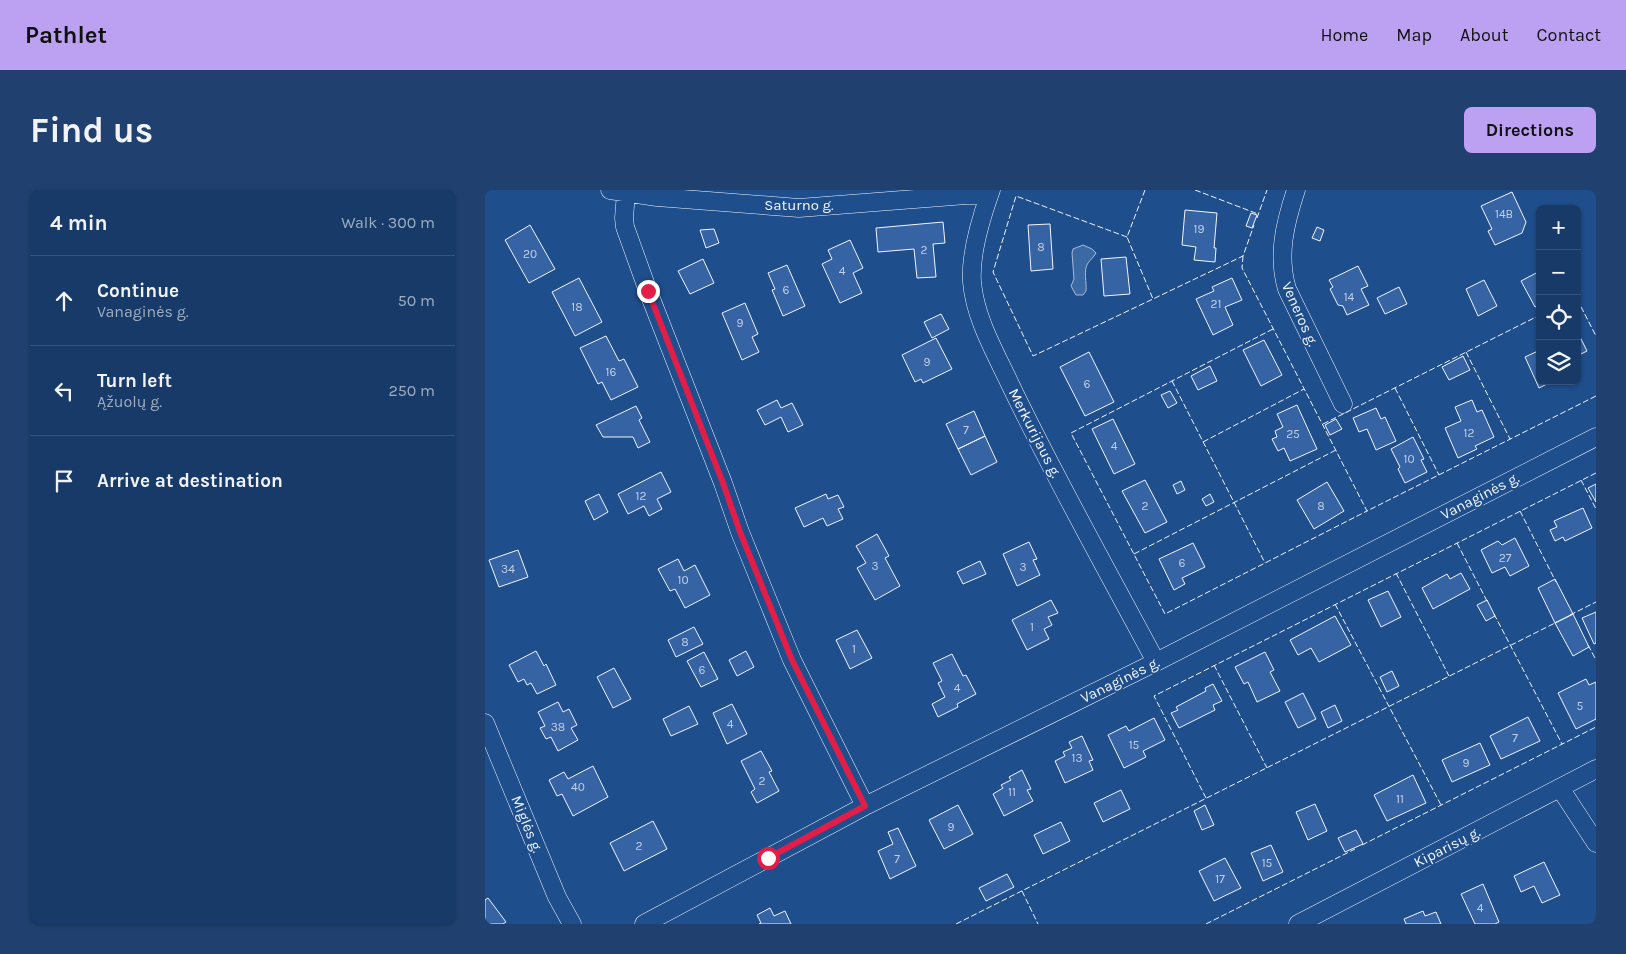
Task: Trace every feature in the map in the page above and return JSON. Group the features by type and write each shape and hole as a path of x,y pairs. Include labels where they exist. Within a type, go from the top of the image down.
{"street":[{"name":"Veneros g.","path":"1296,190 1282,245 1283,276 1287,289 1343,404"},
{"name":"Saturno g.","path":"618,192 799,208 990,193"},
{"path":"618,192 625,228 740,532 792,660 865,806"},
{"name":"Merkurijaus g.","path":"990,193 974,250 972,267 974,296 978,311 1025,416 1156,662"},
{"name":"Vanaginės g.","path":"644,924 865,806 1156,662 1596,436"},
{"name":"Miglės g.","path":"485,723 557,897 572,924"},
{"name":"Kiparisų g.","path":"1298,924 1596,768"},
{"path":"1560,788 1596,842"}],"water":[{"path":"1083,245 1096,253 1088,263 1085,273 1086,291 1083,295 1076,295 1071,286 1074,279 1072,253 1073,249"}],"building":[{"path":"1512,192 1526,222 1522,233 1495,245 1488,231 1492,229 1481,206"},
{"path":"1185,210 1217,213 1214,248 1216,248 1215,262 1194,260 1196,247 1182,245"},
{"path":"1251,213 1257,215 1252,228 1246,226"},
{"path":"943,222 945,243 933,244 936,277 917,278 914,249 878,252 876,228"},
{"path":"1050,224 1053,269 1031,271 1028,225"},
{"path":"530,225 555,269 529,283 505,240"},
{"path":"1317,227 1324,230 1320,241 1312,238"},
{"path":"714,229 719,243 706,248 700,230"},
{"path":"850,240 863,268 853,273 862,293 840,303 822,264 832,259 828,250"},
{"path":"1126,257 1130,294 1104,296 1101,259"},
{"path":"703,259 714,283 690,294 678,271"},
{"path":"787,265 805,306 783,316 772,290 775,289 768,273"},
{"path":"1358,266 1368,286 1361,289 1369,305 1347,315 1343,306 1338,305 1330,289 1333,287 1329,280"},
{"path":"1536,273 1536,307 1535,307 1521,281"},
{"path":"579,278 602,322 575,336 552,292"},
{"path":"1232,278 1242,300 1225,307 1233,325 1213,335 1196,299 1214,291 1212,287"},
{"path":"1484,280 1497,306 1478,316 1466,289"},
{"path":"1399,287 1407,304 1385,314 1377,298"},
{"path":"745,303 758,334 752,337 759,352 742,360 722,313"},
{"path":"941,314 949,329 932,338 924,322"},
{"path":"606,336 619,361 624,359 638,387 611,400 602,382 598,384 580,348"},
{"path":"936,338 952,369 923,383 921,379 915,382 902,355"},
{"path":"1581,339 1587,351 1581,354"},
{"path":"1264,340 1282,375 1261,386 1243,350"},
{"path":"1089,352 1114,402 1085,416 1060,367"},
{"path":"1536,352 1536,381 1525,357"},
{"path":"1463,356 1470,370 1449,380 1442,367"},
{"path":"1210,366 1217,381 1198,390 1191,376"},
{"path":"1170,391 1177,403 1168,408 1161,395"},
{"path":"777,400 781,408 792,403 803,425 788,432 781,417 765,425 757,410"},
{"path":"1472,400 1477,412 1482,410 1494,437 1475,446 1477,449 1458,458 1445,428 1461,421 1455,407"},
{"path":"1297,405 1317,449 1290,461 1284,448 1278,451 1272,439 1277,437 1275,431 1283,427 1277,414"},
{"path":"636,406 642,418 639,420 650,442 638,448 633,437 603,437 596,425"},
{"path":"1376,408 1381,419 1385,417 1396,441 1376,450 1367,429 1359,432 1353,418"},
{"path":"974,411 985,436 958,449 946,424"},
{"path":"1113,419 1135,464 1114,474 1092,429"},
{"path":"1336,419 1342,429 1330,435 1325,425"},
{"path":"985,436 997,462 971,475 958,449"},
{"path":"1413,437 1424,459 1421,460 1427,472 1405,483 1391,449"},
{"path":"661,472 671,492 657,499 662,509 649,516 644,506 628,514 618,494"},
{"path":"1145,480 1167,522 1145,533 1122,491"},
{"path":"1181,481 1185,490 1177,494 1173,485"},
{"path":"1327,482 1344,511 1314,529 1297,500"},
{"path":"1596,484 1596,502 1588,488"},
{"path":"599,494 608,512 594,520 585,501"},
{"path":"826,494 828,499 838,495 844,507 838,509 843,519 827,526 823,518 804,527 795,508"},
{"path":"1210,494 1214,502 1206,506 1202,499"},
{"path":"1583,508 1592,528 1565,541 1563,537 1555,541 1550,530 1557,527 1554,521"},
{"path":"877,534 889,556 885,558 900,586 875,600 857,568 866,563 856,546"},
{"path":"1515,538 1529,566 1510,576 1505,567 1492,573 1481,550 1498,541 1502,545"},
{"path":"1029,542 1037,559 1033,560 1040,575 1017,586 1003,554"},
{"path":"1193,543 1205,567 1182,578 1185,584 1174,590 1159,559"},
{"path":"518,550 528,577 499,587 489,560"},
{"path":"678,559 684,571 695,565 710,595 685,608 675,589 670,591 658,569"},
{"path":"980,561 986,574 963,584 957,572"},
{"path":"1461,573 1470,589 1433,609 1422,588 1447,574 1450,579"},
{"path":"1555,579 1573,614 1555,623 1538,588"},
{"path":"1388,591 1401,617 1381,627 1368,600"},
{"path":"1051,600 1058,613 1048,617 1052,625 1044,629 1049,639 1027,650 1012,620"},
{"path":"1487,600 1495,616 1486,621 1477,605"},
{"path":"1596,612 1596,643 1594,644 1582,618"},
{"path":"1573,614 1589,647 1573,656 1555,623"},
{"path":"1335,616 1351,645 1319,662 1311,648 1298,655 1290,640"},
{"path":"694,627 703,644 676,657 668,640"},
{"path":"857,630 872,658 850,669 836,640"},
{"path":"536,651 544,666 546,664 556,685 537,694 531,683 527,685 524,679 518,682 509,665"},
{"path":"746,651 754,667 737,676 729,660"},
{"path":"704,652 718,679 701,687 687,661"},
{"path":"1265,652 1274,670 1270,672 1280,691 1257,702 1248,682 1244,684 1235,667"},
{"path":"952,654 963,676 966,675 976,694 957,704 958,707 938,717 932,704 945,697 938,683 942,681 933,663"},
{"path":"614,668 631,699 613,708 597,677"},
{"path":"1392,671 1399,686 1387,692 1380,677"},
{"path":"1586,679 1589,685 1596,682 1596,719 1576,729 1558,693"},
{"path":"1213,684 1222,701 1213,705 1215,710 1179,728 1171,713 1178,710 1176,707 1206,691 1205,688"},
{"path":"1303,693 1316,719 1298,728 1285,702"},
{"path":"558,702 563,712 569,709 577,725 571,728 578,740 558,751 551,737 546,739 540,728 545,726 538,712"},
{"path":"732,704 747,734 727,744 713,713"},
{"path":"1335,705 1342,721 1328,728 1321,712"},
{"path":"689,706 698,724 671,736 663,719"},
{"path":"1528,717 1540,741 1501,759 1490,736"},
{"path":"1154,718 1165,740 1143,751 1146,757 1124,768 1108,735 1126,726 1129,731"},
{"path":"1082,736 1093,760 1089,761 1093,770 1065,783 1055,761 1065,756 1063,752 1072,748 1069,742"},
{"path":"1480,743 1490,765 1452,782 1442,760"},
{"path":"761,751 772,771 769,772 779,791 757,803 751,792 755,789 741,761"},
{"path":"593,766 608,797 573,816 562,794 557,796 549,780 564,772 568,779"},
{"path":"1022,770 1031,789 1027,790 1033,801 1004,816 993,794 1003,788 1001,785 1011,780 1009,777"},
{"path":"1413,775 1426,803 1387,821 1374,795"},
{"path":"1121,790 1130,809 1103,822 1094,803"},
{"path":"1315,804 1327,831 1308,840 1296,812"},
{"path":"958,805 973,834 944,849 929,820"},
{"path":"1205,805 1214,825 1202,830 1194,811"},
{"path":"653,821 667,849 624,871 610,843"},
{"path":"1061,822 1070,841 1043,854 1034,835"},
{"path":"898,828 916,866 890,879 878,851 893,844 888,832"},
{"path":"1356,830 1363,844 1345,852 1338,838"},
{"path":"1271,845 1283,872 1263,881 1251,853"},
{"path":"1225,858 1241,888 1214,901 1199,871"},
{"path":"1544,862 1560,895 1542,903 1534,886 1521,892 1514,876"},
{"path":"1007,874 1014,887 986,901 979,888"},
{"path":"1483,884 1499,922 1495,924 1475,924 1461,894"},
{"path":"488,898 506,922 503,924 485,924 485,900"},
{"path":"770,908 774,916 785,911 791,924 759,924 761,923 757,915"},
{"path":"1423,911 1425,916 1436,912 1441,924 1406,924 1404,919"}],"fence":[{"path":"1145,190 1127,237 1153,299 1243,256 1254,225"},
{"path":"1195,190 1258,214"},
{"path":"1257,218 1267,190"},
{"path":"1127,237 1016,196 993,272 1033,356 1153,299"},
{"path":"1243,256 1242,268 1367,511 1596,396"},
{"path":"1581,307 1596,336"},
{"path":"1323,424 1536,317"},
{"path":"1273,329 1071,433 1165,614 1367,511"},
{"path":"1466,352 1510,439"},
{"path":"1172,381 1265,563"},
{"path":"1395,388 1439,475"},
{"path":"1203,442 1304,389"},
{"path":"1134,554 1336,450"},
{"path":"1206,798 1154,696 1596,473"},
{"path":"1581,480 1596,509"},
{"path":"1520,511 1556,582"},
{"path":"1457,543 1488,603"},
{"path":"1396,573 1449,676"},
{"path":"1570,615 1596,602"},
{"path":"1335,604 1441,805"},
{"path":"1494,614 1562,744"},
{"path":"956,924 1557,622"},
{"path":"1588,645 1596,660"},
{"path":"1214,665 1267,768"},
{"path":"1362,845 1596,727"},
{"path":"1206,924 1355,849"},
{"path":"1022,891 1038,924"}],"route":[{"path":"648,291 723,483 740,532 792,660 865,806 768,858"}]}
